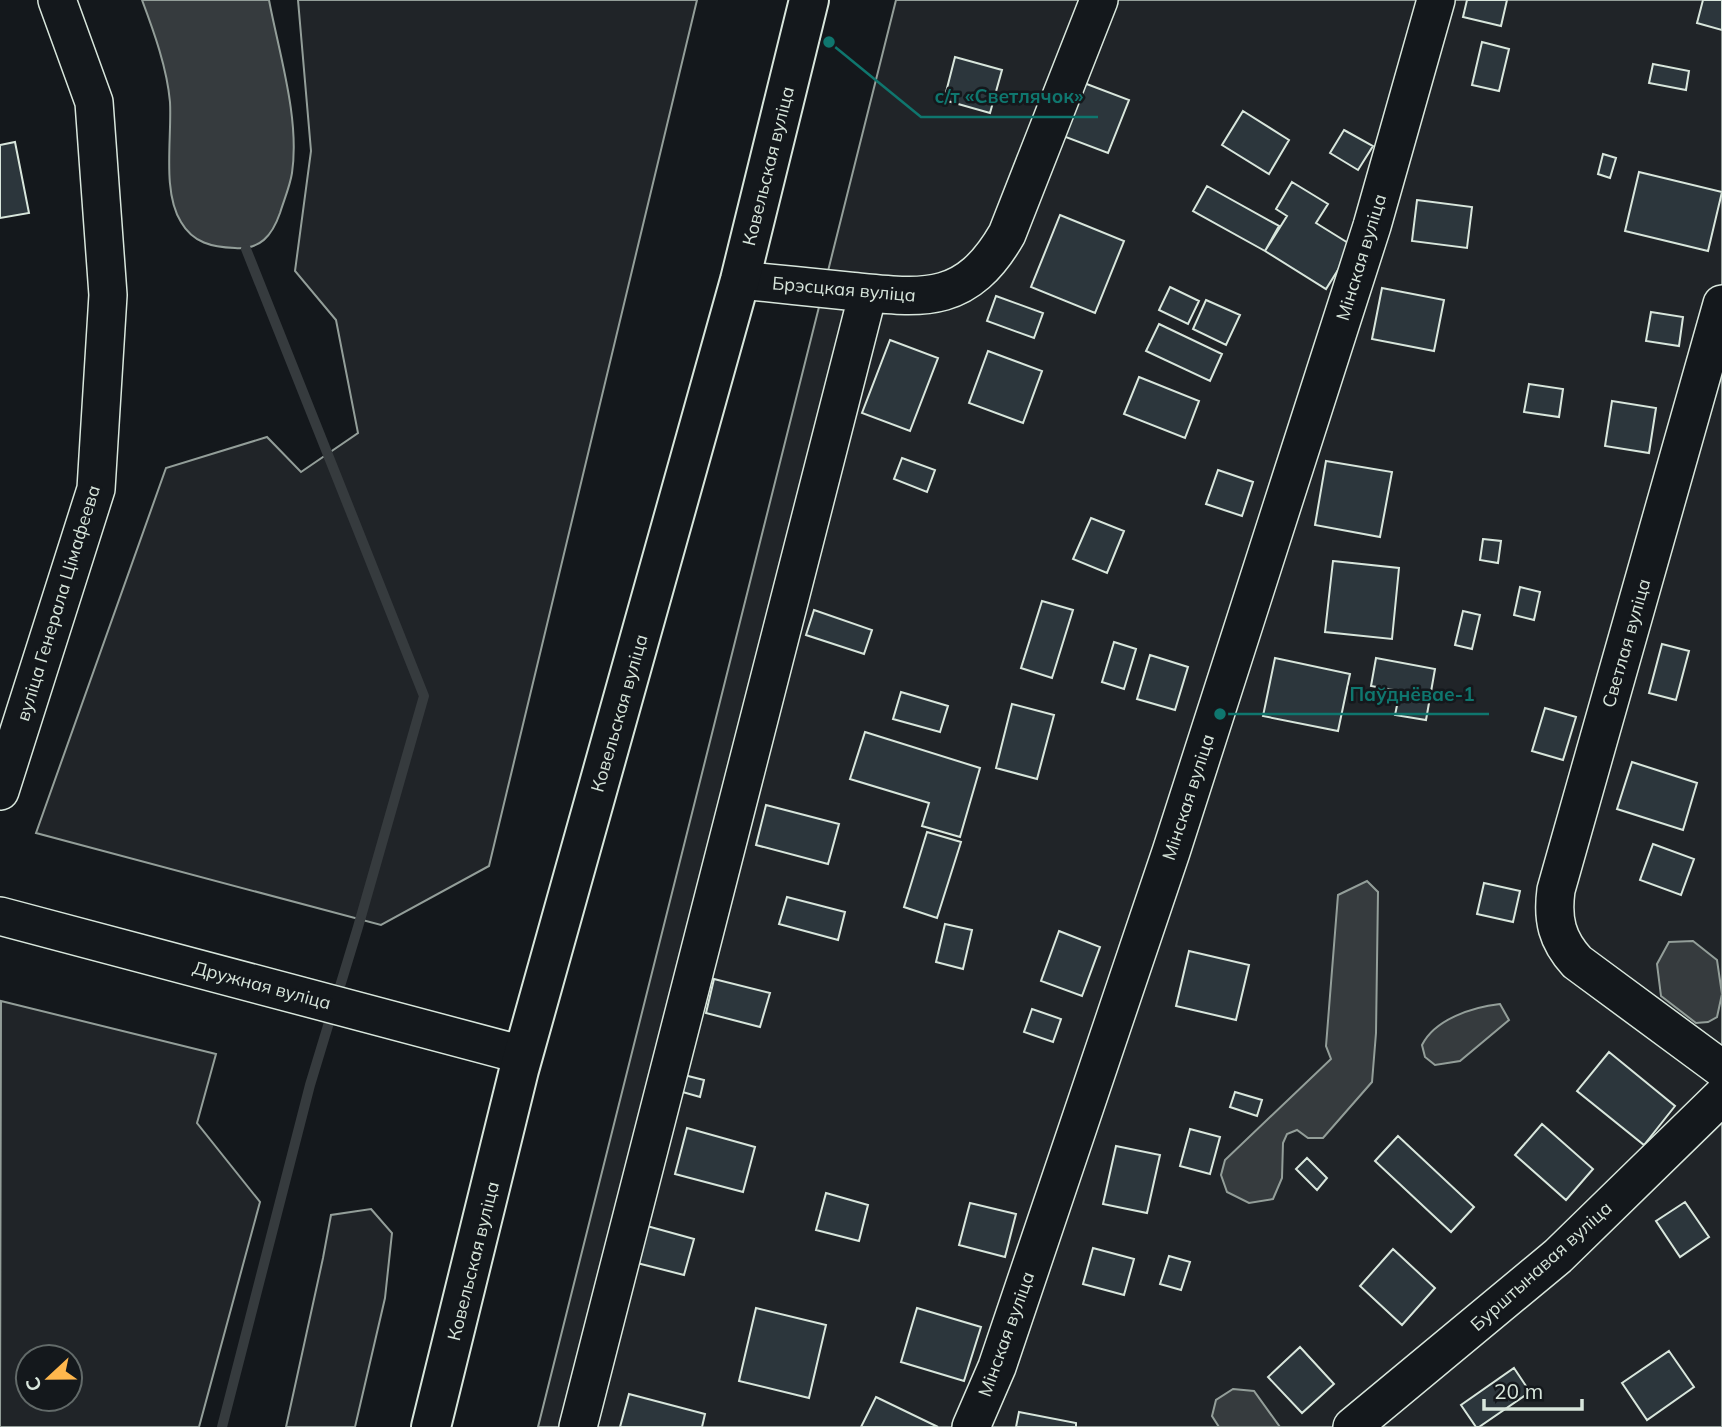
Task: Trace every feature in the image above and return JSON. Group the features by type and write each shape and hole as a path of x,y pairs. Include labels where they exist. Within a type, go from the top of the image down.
{"highway":[{"name":"Ковельская вуліца","path":"431,1427 523,1055 740,281 809,0"}],"street":[{"name":"вуліца Генерала Цімафеева","path":"0,791 96,489 108,295 94,102 57,0"},
{"name":"Брэсцкая вуліца","path":"740,281 913,297 950,290 983,269 1006,234 1099,0"},
{"name":"Мінская вуліца","path":"971,1427 997,1367 1175,838 1372,226 1436,0"},
{"path":"578,1427 868,293"},
{"name":"Светлая вуліца","path":"1722,304 1556,890 1555,923 1559,938 1567,951 1589,972 1722,1069"},
{"name":"Дружная вуліца","path":"0,916 523,1055"},
{"name":"Бурштынавая вуліца","path":"1352,1427 1558,1256 1722,1096"}],"shaded area":[{"path":"142,0 269,0 291,109 294,152 291,178 280,213 269,235 258,244 244,248 211,245 191,235 175,210 170,180 170,102 166,76"},
{"path":"298,0 697,0 489,866 381,925 36,833 166,468 267,437 301,472 358,433 336,320 295,271 311,151"},
{"path":"896,0 1722,0 1722,1427 538,1427"},
{"path":"1367,881 1378,892 1376,1033 1372,1082 1323,1138 1308,1138 1297,1130 1287,1134 1283,1143 1282,1178 1273,1199 1249,1203 1227,1192 1221,1175 1225,1160 1331,1059 1326,1046 1338,895"},
{"path":"1693,941 1717,960 1722,994 1717,1017 1708,1022 1696,1023 1661,996 1657,964 1669,942"},
{"path":"1,1001 216,1054 197,1123 260,1202 199,1427 0,1427"},
{"path":"1500,1004 1509,1020 1460,1061 1435,1065 1425,1057 1422,1045 1445,1021 1467,1011"},
{"path":"371,1209 392,1233 385,1298 355,1427 286,1427 331,1215"},
{"path":"1233,1389 1254,1391 1280,1427 1219,1427 1212,1416 1216,1400"}],"building":[{"path":"1467,0 1507,0 1501,26 1463,17"},
{"path":"1703,0 1722,0 1722,30 1697,23"},
{"path":"1482,42 1509,49 1499,91 1472,85"},
{"path":"955,57 1002,70 990,113 944,100"},
{"path":"1653,64 1689,71 1686,90 1649,83"},
{"path":"1084,83 1129,100 1108,153 1063,136"},
{"path":"1243,111 1289,140 1269,174 1222,145"},
{"path":"1344,130 1373,146 1358,170 1330,153"},
{"path":"15,142 29,213 0,218 0,145"},
{"path":"1603,154 1616,158 1610,178 1598,174"},
{"path":"1639,172 1722,192 1708,251 1625,231"},
{"path":"1292,182 1328,204 1316,223 1353,246 1326,289 1265,251 1287,216 1276,209"},
{"path":"1207,186 1279,226 1265,251 1193,211"},
{"path":"1417,200 1472,207 1467,248 1412,241"},
{"path":"1060,215 1124,241 1095,313 1031,287"},
{"path":"1170,287 1199,301 1188,324 1159,310"},
{"path":"1382,288 1444,300 1434,351 1372,339"},
{"path":"996,296 1043,313 1034,338 987,321"},
{"path":"1206,300 1240,315 1226,345 1193,329"},
{"path":"1651,312 1683,317 1679,346 1646,341"},
{"path":"1159,324 1222,354 1210,381 1146,351"},
{"path":"890,340 938,358 910,431 862,413"},
{"path":"988,351 1042,371 1023,423 969,403"},
{"path":"1139,377 1199,401 1185,438 1124,414"},
{"path":"1529,384 1563,389 1559,417 1524,412"},
{"path":"1612,401 1656,408 1649,453 1605,446"},
{"path":"902,458 935,470 927,492 894,479"},
{"path":"1326,461 1392,472 1380,537 1315,525"},
{"path":"1218,470 1253,482 1242,516 1206,504"},
{"path":"1091,518 1124,531 1107,573 1073,559"},
{"path":"1483,539 1501,541 1498,563 1480,560"},
{"path":"1333,561 1399,568 1392,639 1325,632"},
{"path":"1520,587 1540,592 1534,620 1514,615"},
{"path":"1042,601 1073,610 1052,678 1021,668"},
{"path":"814,610 872,630 864,654 806,635"},
{"path":"1463,611 1480,615 1472,649 1455,645"},
{"path":"1114,642 1136,649 1124,689 1102,682"},
{"path":"1662,644 1689,651 1676,700 1649,693"},
{"path":"1150,655 1188,667 1175,710 1137,699"},
{"path":"1275,658 1350,674 1338,731 1263,716"},
{"path":"1376,658 1435,669 1426,720 1395,715 1400,691 1371,686"},
{"path":"901,692 948,706 940,732 893,719"},
{"path":"1012,704 1054,715 1037,779 996,768"},
{"path":"1545,708 1576,717 1563,760 1532,751"},
{"path":"865,732 980,768 960,837 922,826 929,803 850,779"},
{"path":"1632,762 1697,783 1683,830 1617,809"},
{"path":"766,805 839,824 828,864 756,845"},
{"path":"927,832 961,842 937,918 904,907"},
{"path":"1653,844 1694,859 1681,895 1640,880"},
{"path":"1484,883 1520,891 1513,922 1477,914"},
{"path":"787,897 845,912 838,940 779,924"},
{"path":"945,924 972,930 963,969 936,962"},
{"path":"1059,931 1100,947 1082,996 1041,981"},
{"path":"1189,951 1249,965 1236,1020 1176,1006"},
{"path":"714,979 770,993 760,1027 706,1013"},
{"path":"1032,1009 1061,1019 1053,1042 1024,1032"},
{"path":"1609,1052 1675,1106 1644,1145 1577,1091"},
{"path":"676,1073 704,1080 700,1097 672,1089"},
{"path":"1235,1092 1262,1100 1257,1116 1230,1107"},
{"path":"1542,1124 1593,1169 1566,1200 1515,1155"},
{"path":"687,1128 755,1147 743,1192 675,1174"},
{"path":"1190,1129 1220,1137 1210,1174 1180,1166"},
{"path":"1398,1136 1474,1207 1451,1232 1375,1161"},
{"path":"1116,1146 1160,1155 1147,1213 1103,1204"},
{"path":"1307,1158 1327,1178 1317,1190 1296,1169"},
{"path":"826,1193 868,1205 859,1241 816,1230"},
{"path":"1685,1202 1709,1237 1680,1257 1656,1221"},
{"path":"970,1203 1016,1214 1005,1257 959,1245"},
{"path":"647,1226 694,1239 684,1275 637,1263"},
{"path":"1093,1248 1134,1259 1124,1295 1083,1284"},
{"path":"1393,1249 1435,1288 1402,1325 1360,1286"},
{"path":"1169,1256 1190,1262 1181,1290 1160,1284"},
{"path":"756,1308 826,1325 809,1398 739,1381"},
{"path":"917,1308 981,1327 964,1381 901,1362"},
{"path":"1300,1347 1334,1384 1302,1413 1268,1377"},
{"path":"1669,1351 1694,1387 1647,1420 1622,1383"},
{"path":"1514,1368 1530,1392 1476,1427 1461,1405"},
{"path":"629,1394 705,1414 702,1427 620,1427"},
{"path":"876,1397 938,1427 861,1427"},
{"path":"1019,1412 1076,1423 1076,1427 1016,1427"}],"waterway":[{"path":"222,1427 310,1085 424,696 246,249"}],"place":[{"name":"с/т «Светлячок»","path":"829,42"},
{"name":"Паўднёвае-1","path":"1220,714"}]}
